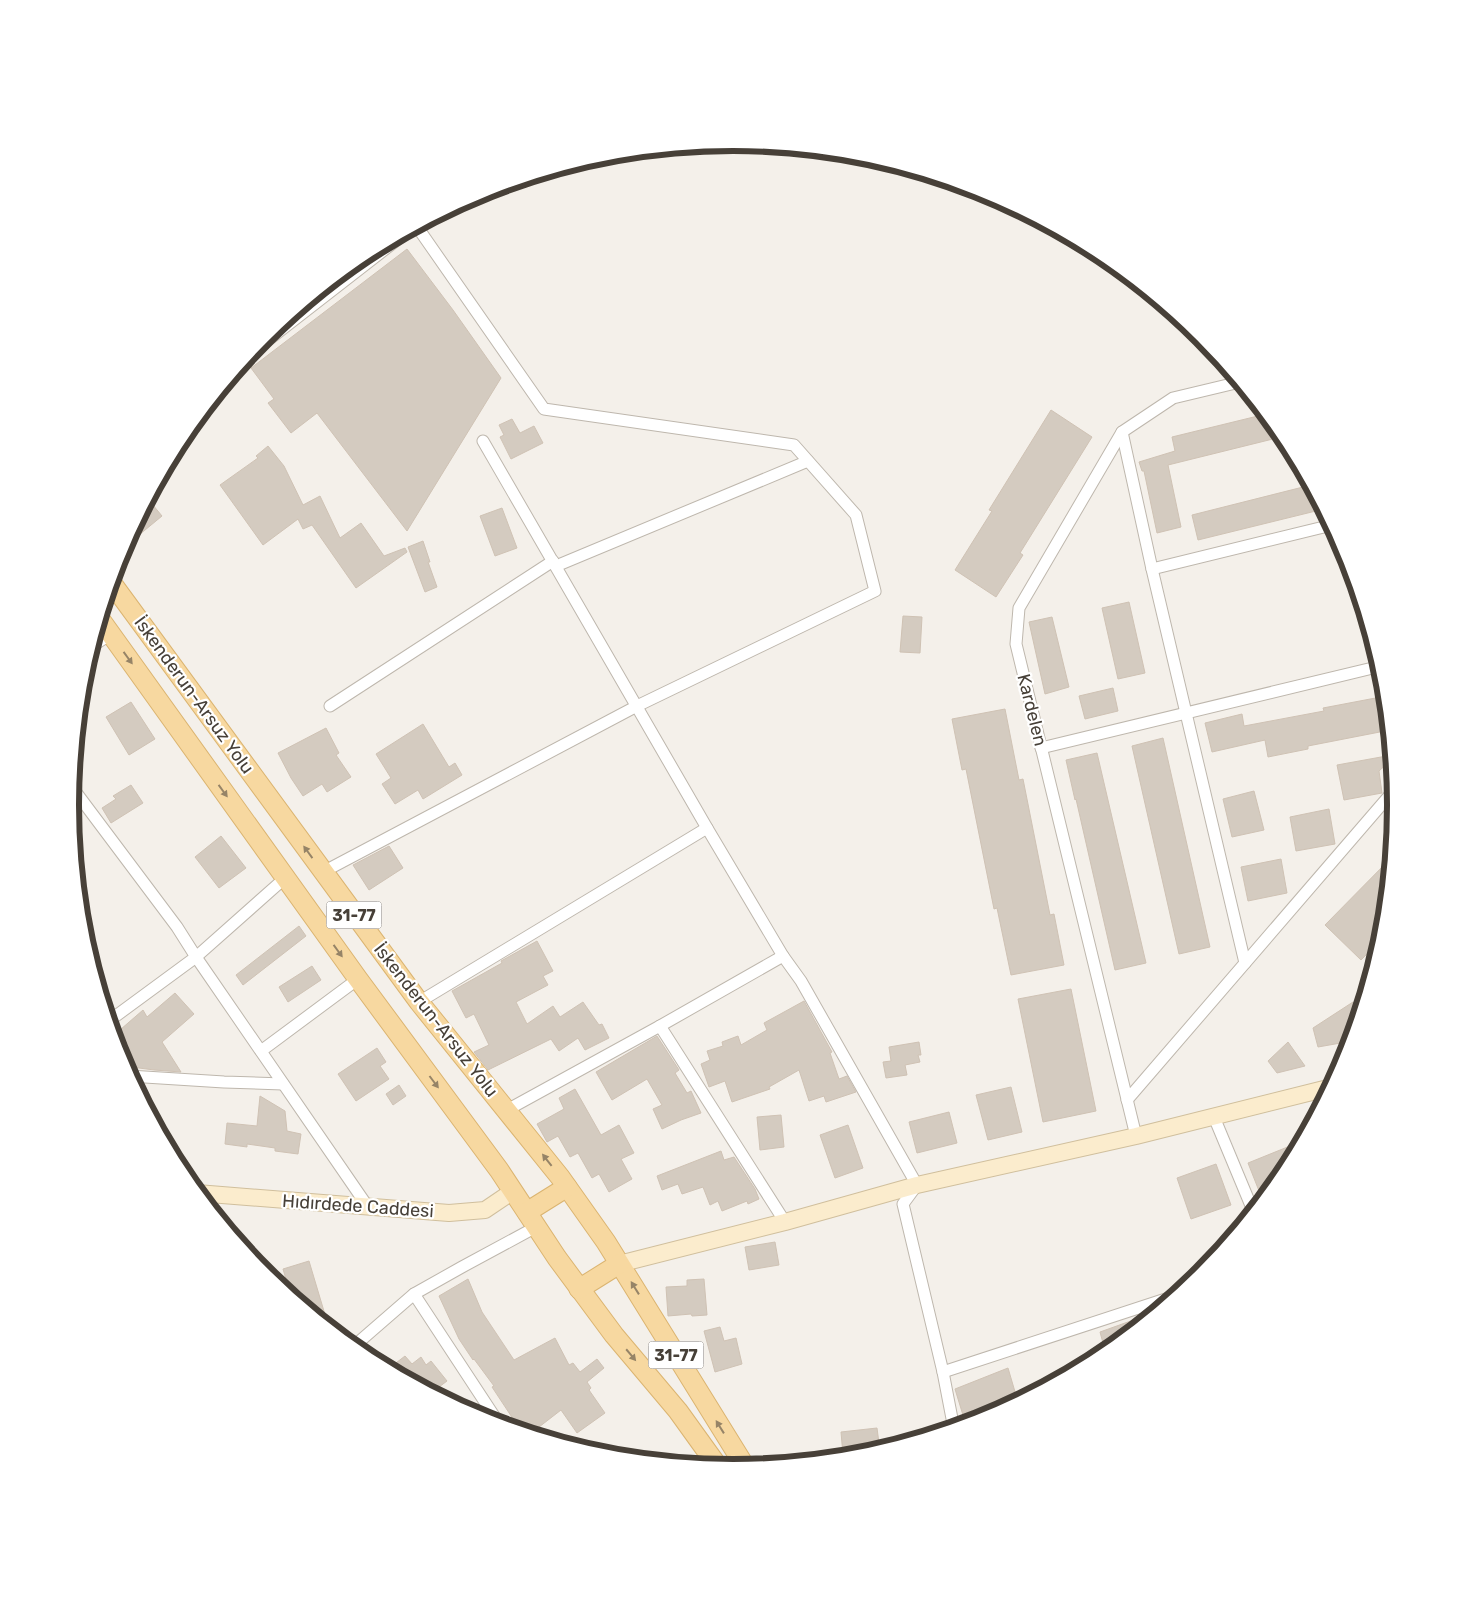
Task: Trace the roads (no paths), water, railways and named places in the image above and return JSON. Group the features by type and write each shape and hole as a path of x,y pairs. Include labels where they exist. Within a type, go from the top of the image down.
{"main road":[{"name":"İskenderun-Arsuz Yolu","path":"116,588 418,1002 507,1110 567,1187 620,1264 741,1460"},
{"name":"İskenderun-Arsuz Yolu","path":"105,626 358,979 499,1170 556,1258 614,1335 678,1411 713,1460"},
{"path":"531,1219 567,1187"},
{"path":"579,1289 620,1264"}],"street":[{"path":"323,872 636,706 875,591 856,515 794,445 544,409 419,231"},
{"path":"295,320 380,255"},
{"name":"Kardelen","path":"1136,1136 1016,644 1019,608 1122,432 1173,398 1234,383"},
{"path":"1122,432 1152,569 1245,963"},
{"path":"483,441 707,828 783,956 800,981 917,1185"},
{"path":"330,706 554,564 808,460"},
{"path":"1152,569 1326,527"},
{"path":"1042,748 1374,668"},
{"path":"79,797 177,927 368,1207"},
{"path":"1127,1100 1388,797"},
{"path":"418,1002 707,828"},
{"path":"114,1018 196,957 285,878"},
{"path":"507,1110 783,956"},
{"path":"260,1051 358,979"},
{"path":"660,1026 785,1222"},
{"path":"138,1077 283,1084"},
{"path":"620,1264 785,1222 917,1185 1136,1136 1323,1091"},
{"path":"1214,1117 1251,1206"},
{"path":"917,1185 903,1204 943,1372 953,1423"},
{"name":"Hıdırdede Caddesi","path":"207,1194 449,1213 485,1210 513,1191"},
{"path":"359,1342 414,1294 462,1266 531,1219"},
{"path":"414,1294 494,1414"},
{"path":"943,1372 1162,1300"}]}
